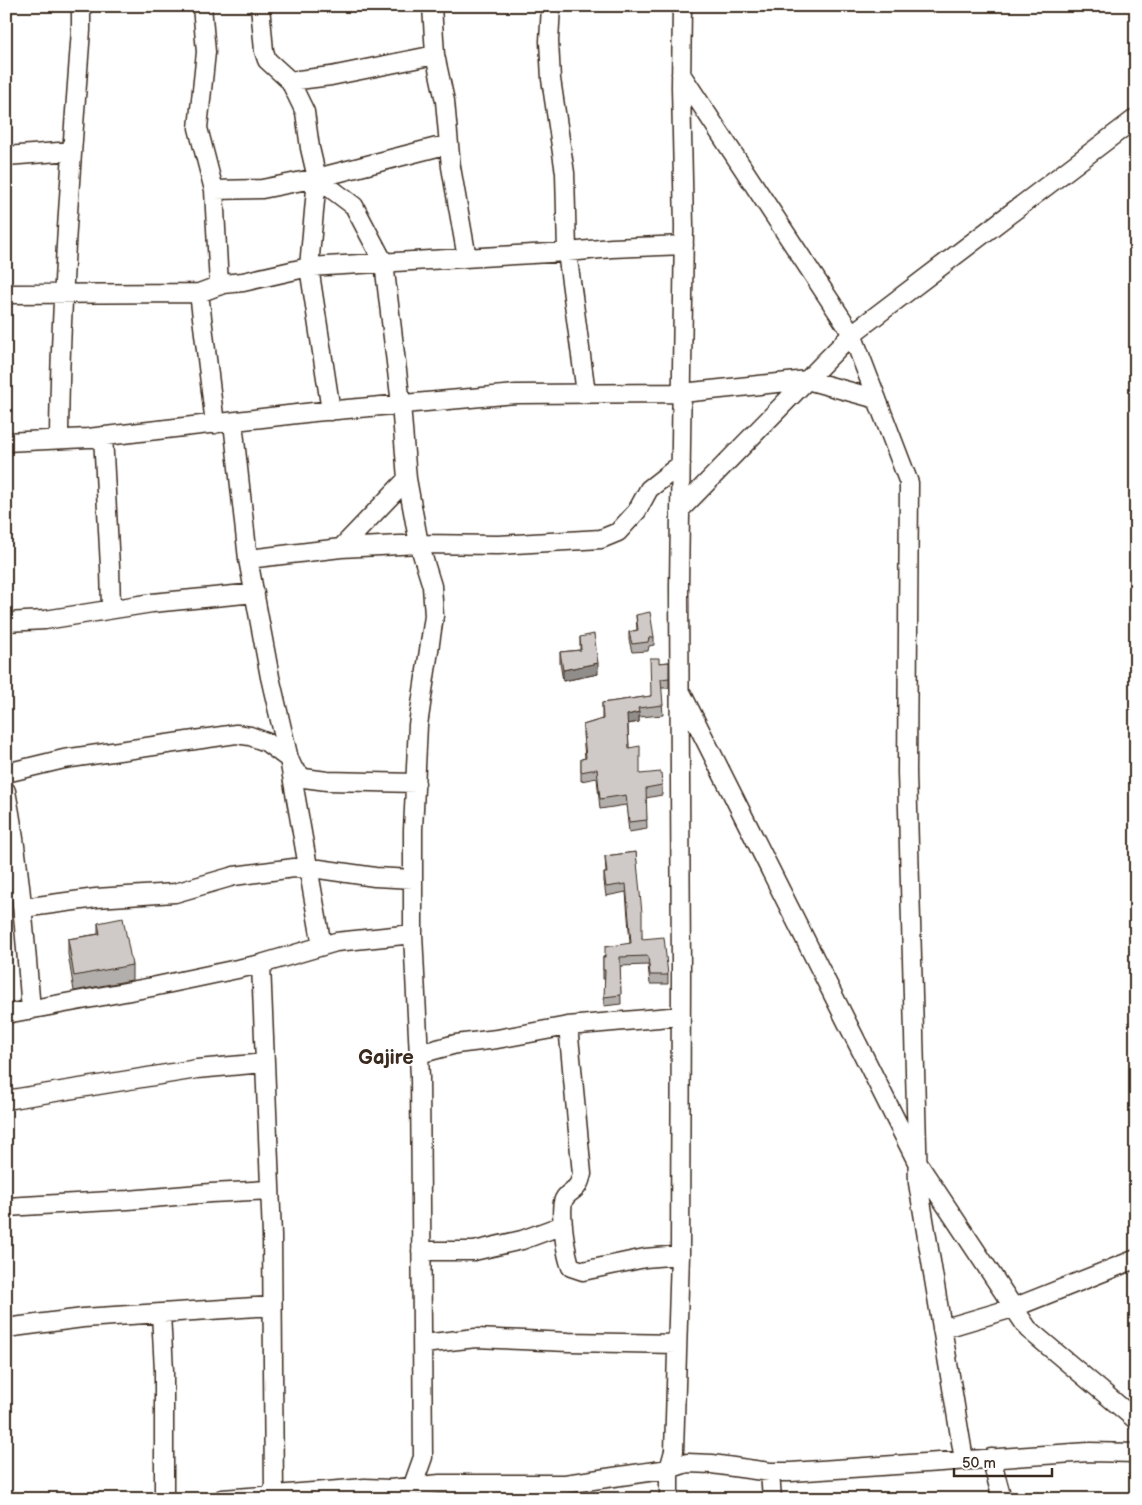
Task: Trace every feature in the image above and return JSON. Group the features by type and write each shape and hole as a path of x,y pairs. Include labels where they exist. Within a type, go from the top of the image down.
{"street":[{"path":"59,439 63,294 81,6"},
{"path":"202,6 206,52 198,128 214,190 219,286"},
{"path":"260,6 264,51 267,60 290,81 306,112 310,148 318,178 309,268 332,411"},
{"path":"432,6 435,55 445,100 451,167 467,258"},
{"path":"552,6 549,41 551,79 564,173 567,252 586,393"},
{"path":"669,1499 669,1469 674,1451 680,1255 679,689 680,464 684,245 681,74 682,6"},
{"path":"290,81 331,76 435,55"},
{"path":"681,74 852,334 909,483 908,772 918,1183 964,1460"},
{"path":"680,510 852,334 1136,118"},
{"path":"214,190 262,190 318,178 449,144"},
{"path":"6,156 72,151"},
{"path":"318,178 354,206 384,263 401,404 407,479 419,544 432,586 434,616 418,725 413,830 413,934 420,1077 423,1457 410,1493"},
{"path":"6,294 199,293 219,286 309,268 684,245"},
{"path":"199,293 216,424"},
{"path":"6,442 103,436 332,411 516,394 682,393 807,380 877,398"},
{"path":"234,422 248,559 270,677 289,759 322,946"},
{"path":"103,436 111,608"},
{"path":"248,559 341,548 419,544 498,545 601,539 618,532 637,511 649,489 680,464"},
{"path":"341,548 407,479"},
{"path":"6,622 44,620 111,608 255,593"},
{"path":"679,689 917,1162 1028,1329 1136,1420"},
{"path":"6,772 64,759 226,735 250,736 266,742 289,759 294,770 304,778 327,781 416,783"},
{"path":"6,791 23,908 31,1010"},
{"path":"23,908 96,898 175,893 234,876 294,868 319,868 375,877 413,879"},
{"path":"6,1014 152,987 261,964 336,942 413,934"},
{"path":"261,964 272,1235 274,1495"},
{"path":"419,1054 456,1044 497,1039 568,1026 681,1016"},
{"path":"568,1026 582,1174 578,1187 567,1194 563,1202 563,1225 571,1268 583,1271 645,1258 680,1255"},
{"path":"6,1100 196,1069 264,1062"},
{"path":"6,1207 270,1190"},
{"path":"421,1251 474,1251 522,1240 563,1225"},
{"path":"942,1329 1014,1308 1136,1259"},
{"path":"6,1328 83,1318 272,1306"},
{"path":"161,1313 164,1371 164,1499"},
{"path":"423,1344 476,1338 677,1344"},
{"path":"222,1499 365,1488 390,1489 410,1493 565,1492 669,1469 687,1463 712,1464 770,1472 791,1472 1088,1452 1136,1453"},
{"path":"991,1458 1002,1499"},
{"path":"770,1472 772,1499"}],"building":[{"path":"650,612 654,637 649,638 648,642 632,644 629,632 638,630 636,615"},
{"path":"594,634 598,663 563,670 560,652 581,650 580,637"},
{"path":"650,658 659,658 659,663 669,662 669,678 661,679 663,705 638,708 639,712 627,715 629,748 640,746 640,774 661,772 662,785 646,788 647,820 629,822 626,795 600,799 597,769 581,772 581,759 586,758 583,725 603,719 602,703 651,696"},
{"path":"636,852 642,913 642,939 664,937 668,975 650,975 648,956 620,957 621,995 604,997 605,970 603,970 603,957 605,957 605,947 631,943 626,884 606,887 604,873 607,873 605,856"},
{"path":"123,918 132,965 74,976 68,939 100,934 98,923"}],"district":[{"name":"Gajire","path":"386,1058"}]}
